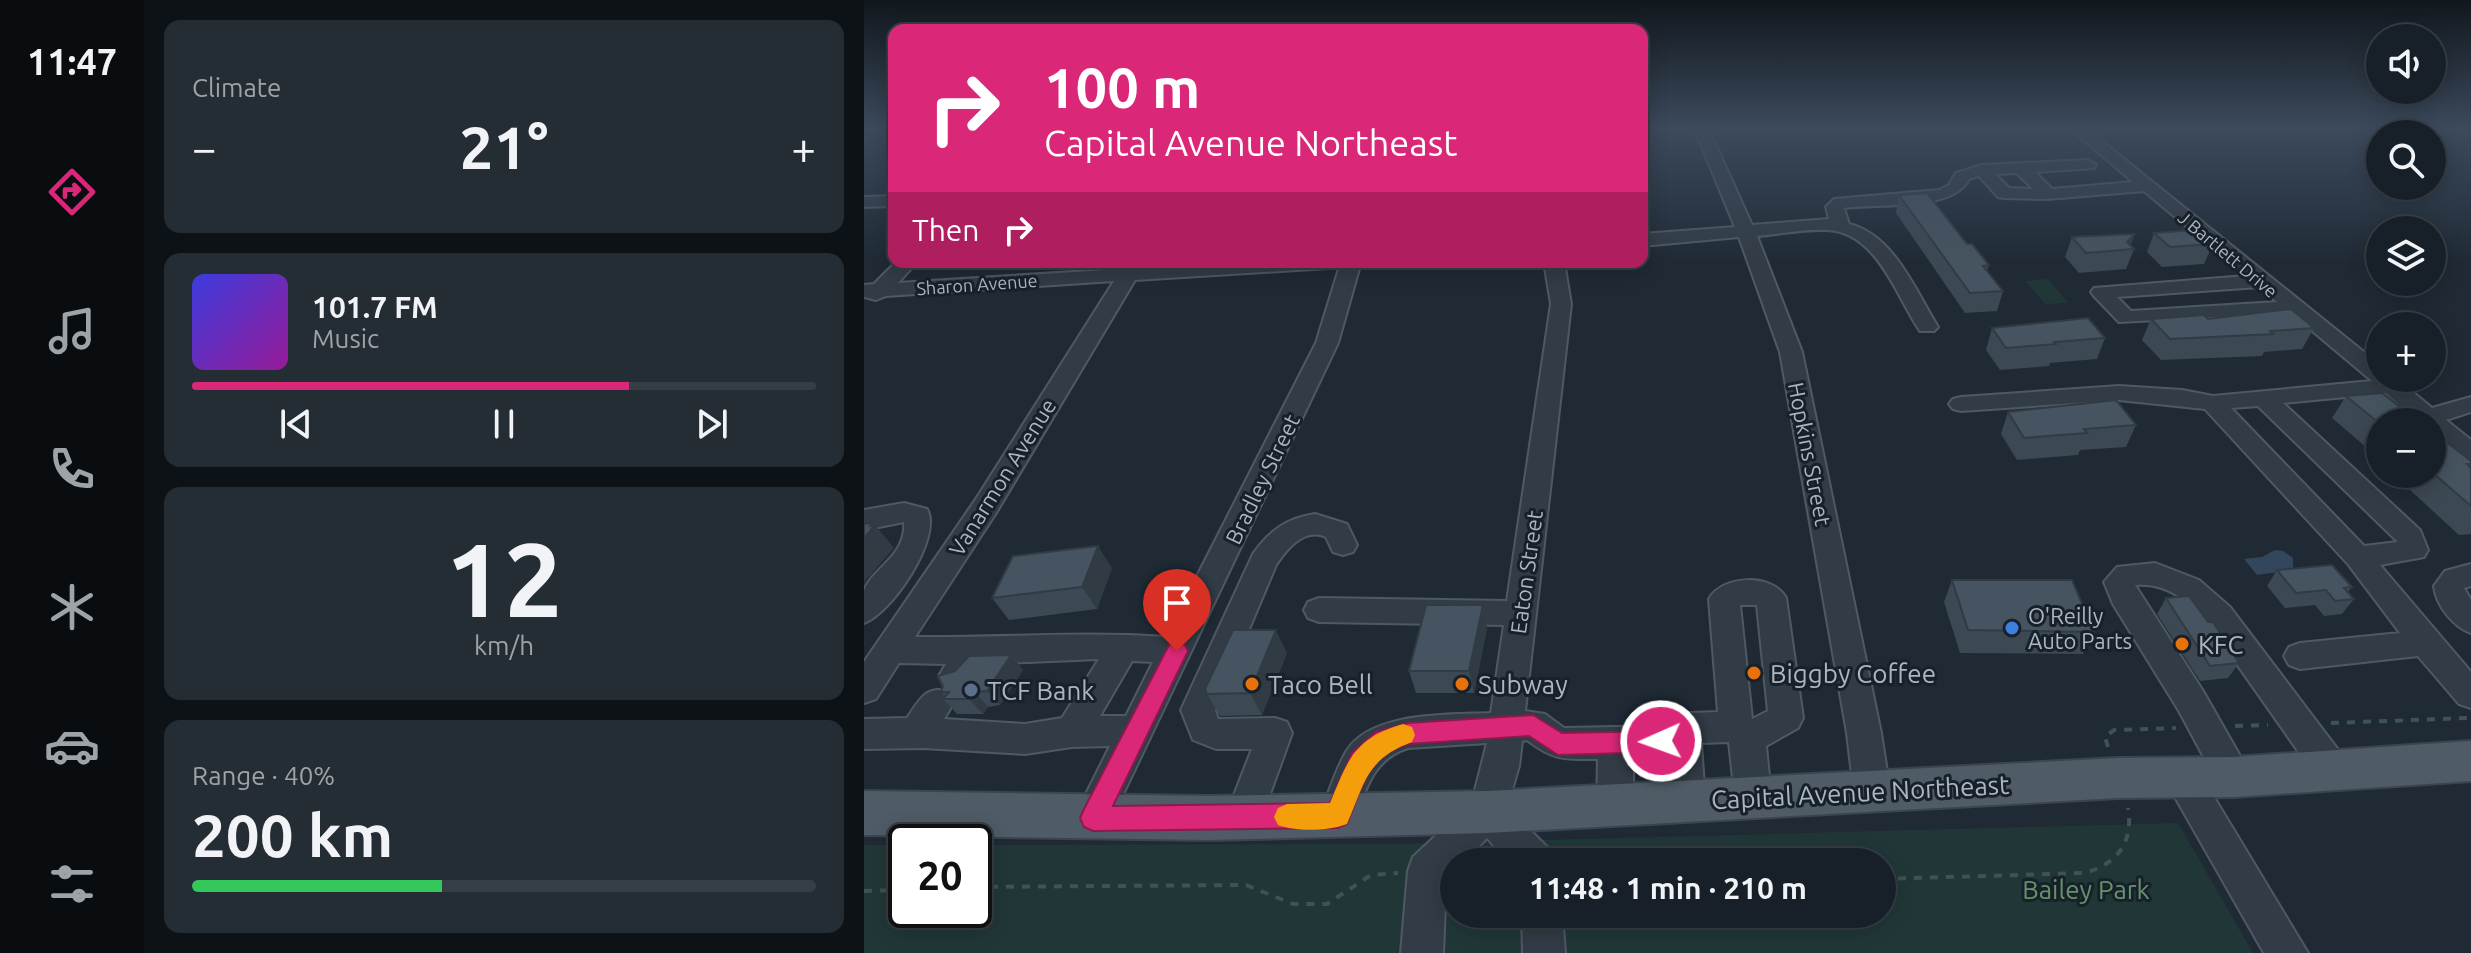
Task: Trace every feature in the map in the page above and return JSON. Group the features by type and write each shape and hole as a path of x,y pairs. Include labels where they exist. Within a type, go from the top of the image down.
{"main road":[{"name":"Capital Avenue Northeast","path":"864,813 1244,818 1487,812 2181,776 2234,777 2471,761"}],"street":[{"name":"Hopkins Street","path":"1721,174 1747,233 1791,352 1864,733 1872,791"},
{"path":"1840,225 1835,207 1840,203 1943,195 1956,188 1962,176 1967,174"},
{"path":"1986,174 2004,193 2048,194 2146,186"},
{"path":"2028,174 2048,194"},
{"name":"J Bartlett Drive","path":"2132,174 2366,365"},
{"path":"864,202 888,201"},
{"path":"1648,240 1840,225 1875,243 1882,251 1927,327"},
{"path":"864,305 872,290 900,268"},
{"name":"Sharon Avenue","path":"872,290 1132,268"},
{"name":"Vanarmon Avenue","path":"864,689 986,506 1132,268"},
{"name":"Bradley Street","path":"1093,818 1327,343 1349,268"},
{"name":"Eaton Street","path":"1427,871 1487,812 1501,766 1561,304 1555,268"},
{"path":"2261,281 2101,292 2126,318 2291,307"},
{"path":"1961,404 2126,393 2191,398 2213,403 2366,383"},
{"name":"J Bartlett Drive","path":"2399,392 2418,408"},
{"path":"2263,398 2410,537 2414,550 2358,557"},
{"path":"2213,403 2358,557 2425,643 2471,694"},
{"path":"2446,413 2468,408"},
{"name":"J Bartlett Drive","path":"2446,432 2471,453"},
{"path":"864,520 904,512 917,516 919,524 912,548 864,611"},
{"path":"1205,729 1209,710 1283,542 1331,535 1296,528 1275,542 1263,562 1198,710 1205,729 1216,734 1275,733 1244,818"},
{"path":"1222,561 1263,562"},
{"path":"2234,777 2191,701 2124,596 2119,582 2127,575 2156,573 2172,577 2203,598 2219,615 2332,770"},
{"path":"2471,575 2455,579 2449,586 2450,596 2471,621"},
{"path":"1319,610 1520,613"},
{"path":"2300,656 2425,643"},
{"path":"890,650 1124,647 1177,651"},
{"path":"1072,732 1124,647"},
{"path":"916,733 975,651"},
{"path":"1338,815 1360,760 1385,740 1408,733 1505,725 1539,727 1558,744 1684,741"},
{"path":"1687,801 1683,731 1689,728 1742,732 1753,797"},
{"path":"864,734 916,733 1025,739 1072,732 1137,731"},
{"path":"1615,805 1616,743"},
{"path":"2181,776 2287,953"},
{"path":"1487,812 1522,848"},
{"path":"1422,953 1427,871"},
{"path":"1543,928 1544,953"}],"path":[{"path":"1896,879 2084,873 2110,865 2122,848 2131,814"},
{"path":"992,887 1246,885 1293,904 1327,904 1371,875 1427,871"},
{"path":"864,891 888,890"}],"green space":[{"path":"2048,279 2068,303 2045,304 2025,281"},
{"name":"Bailey Park","path":"2178,823 2253,953 864,953 864,845 888,845 888,928 992,928 992,845 1397,844"}],"water":[{"path":"2275,550 2293,558 2293,570 2257,575 2244,559 2262,557"}],"building":[{"path":"1927,193 1967,244 1972,244 1989,265 1983,266 2003,291 1970,293 1899,195"},
{"path":"2196,230 2213,244 2170,247 2154,233"},
{"path":"2135,234 2127,242 2134,249 2086,253 2072,237"},
{"path":"2291,309 2314,328 2270,331 2273,334 2170,339 2151,319 2204,315 2208,319"},
{"path":"2088,318 2105,338 2006,348 1992,328"},
{"path":"2382,393 2402,408 2366,408 2366,412 2346,396"},
{"path":"2116,400 2136,425 2024,438 2008,412"},
{"path":"2446,442 2471,461 2467,464 2471,468 2471,506 2446,484"},
{"path":"872,523 870,526 875,525 864,538 864,524"},
{"path":"1098,546 1082,587 992,598 1013,556"},
{"path":"2332,565 2352,587 2344,588 2354,599 2335,601 2326,590 2296,593 2277,570"},
{"path":"1952,580 2072,580 2094,632 1968,630"},
{"path":"2189,596 2208,622 2213,622 2239,663 2210,666 2166,598"},
{"path":"1426,605 1483,605 1469,671 1409,671"},
{"path":"1233,630 1276,630 1250,693 1207,694 1205,689"},
{"path":"1011,655 987,691 975,692 969,699 943,699 949,692 941,692 943,686 938,676 955,671 969,656"}],"slow traffic":[{"path":"1287,817 1338,815 1360,760 1385,740 1403,735"}],"place":[{"name":"O'Reilly Auto Parts","path":"2012,628"},
{"name":"KFC","path":"2182,644"},
{"name":"Biggby Coffee","path":"1754,673"},
{"name":"Taco Bell","path":"1252,684"},
{"name":"Subway","path":"1462,684"},
{"name":"TCF Bank","path":"971,690"}],"route":[{"path":"1177,651 1093,818 1338,815 1360,760 1385,740 1408,733 1533,725 1558,744 1661,741"}]}
